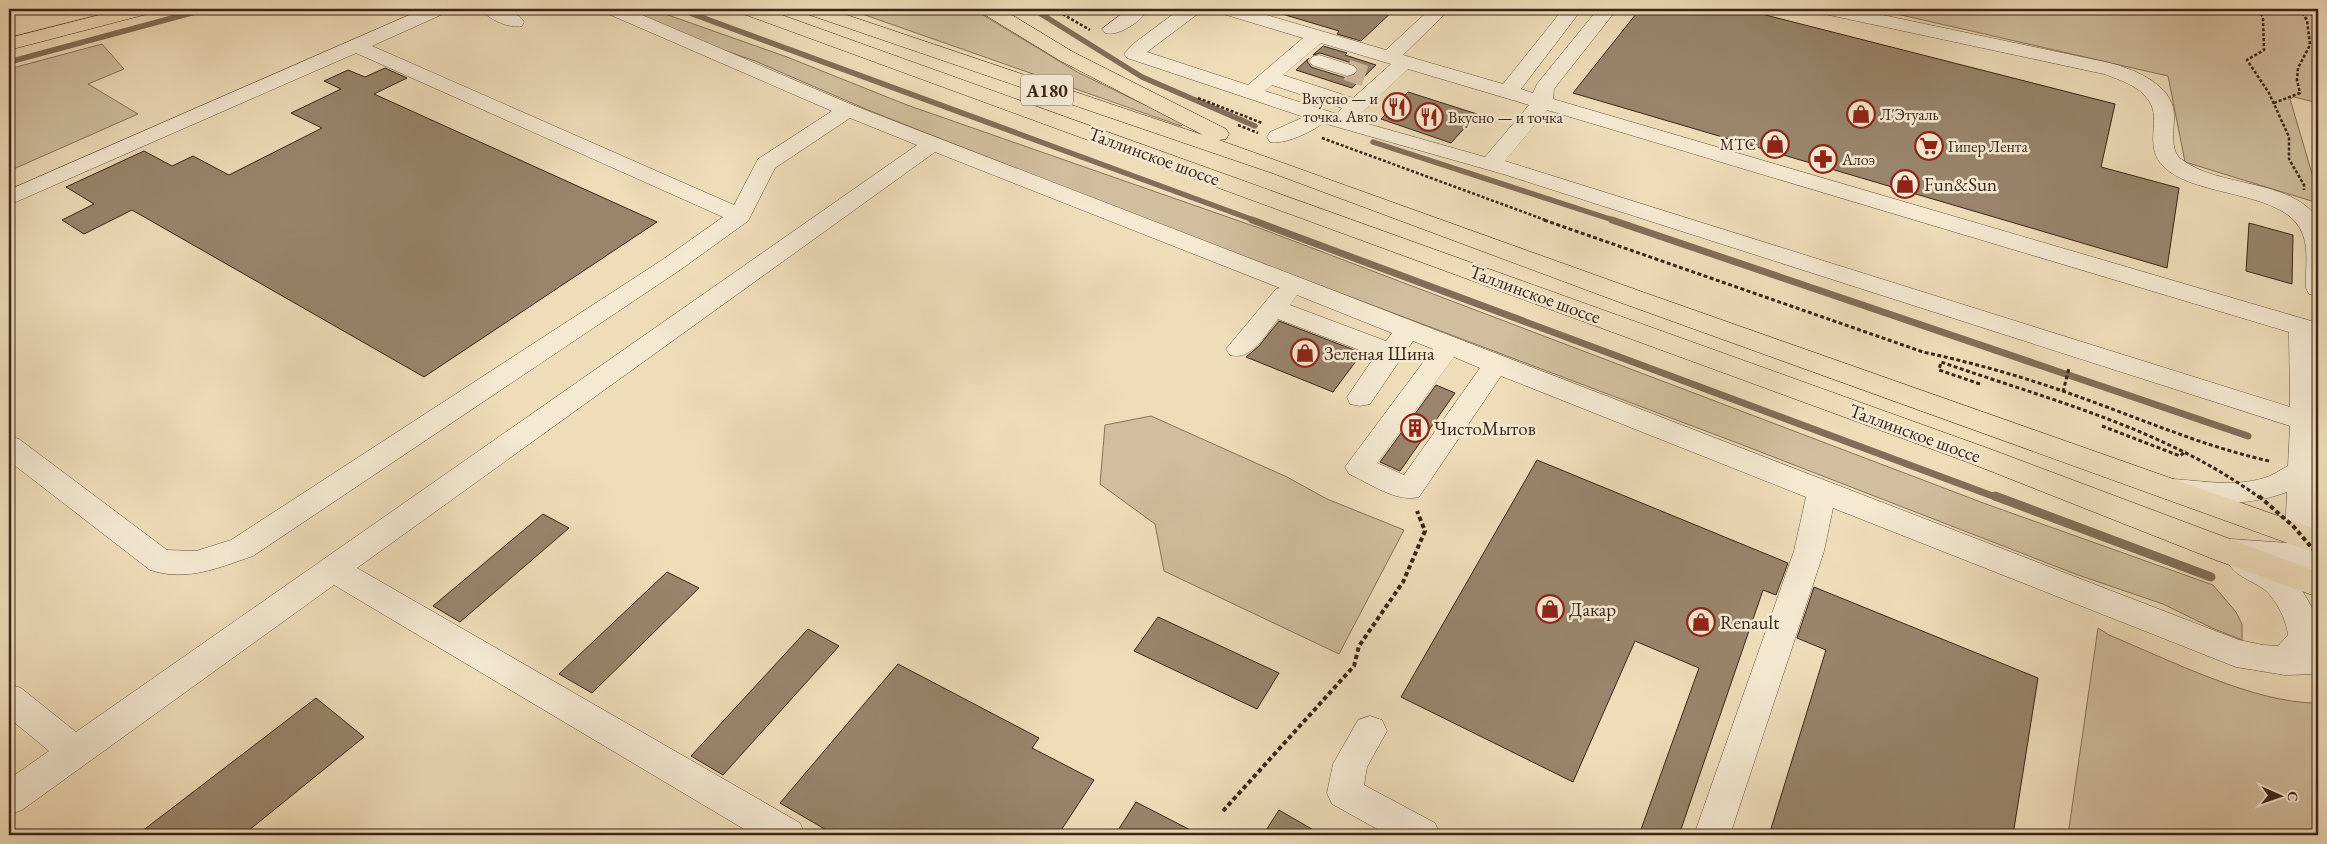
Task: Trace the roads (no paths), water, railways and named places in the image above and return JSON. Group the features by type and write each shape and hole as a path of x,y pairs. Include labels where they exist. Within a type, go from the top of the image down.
{"main road":[{"path":"9,44 144,9"},
{"name":"Таллинское шоссе","path":"748,9 1980,456 2224,551 2315,556"},
{"name":"Таллинское шоссе","path":"811,9 951,58 1284,169 1628,296 2169,490 2315,556"},
{"path":"989,9 1066,56 1162,104 1284,169"}],"street":[{"path":"9,198 156,131 261,89 438,9"},
{"path":"490,9 515,22"},
{"path":"613,9 848,110 1448,346 2236,652 2263,659 2285,661 2318,660"},
{"path":"1112,29 1140,9"},
{"path":"1192,9 1134,54 1340,122 1538,177 2304,421"},
{"path":"1227,9 2310,330 2302,471 2315,556"},
{"path":"1308,58 1365,76 1396,59 1441,9"},
{"path":"1507,93 1573,9"},
{"path":"1490,165 1542,103 1544,88 1608,9"},
{"path":"1829,9 2110,69 2136,80 2154,93 2162,106 2164,152 2172,163 2189,174 2282,202 2303,216 2315,233 2318,288"},
{"path":"1251,93 1269,77 1308,58 1317,36"},
{"path":"356,46 740,216"},
{"path":"1340,122 1357,106 1365,76"},
{"path":"1269,77 1357,106"},
{"path":"9,446 161,562 196,563 242,548 671,265 740,216 766,164 848,110"},
{"path":"1278,137 1298,128 1319,115"},
{"path":"9,799 933,143"},
{"path":"1239,349 1294,285"},
{"path":"1274,308 1392,353"},
{"path":"1360,397 1408,330"},
{"path":"1448,346 1359,467 1409,489 1496,364"},
{"path":"2169,490 2223,492 2252,490 2274,486 2302,471"},
{"path":"1712,835 1809,550 1822,492"},
{"path":"2224,551 2276,582 2302,618 2304,639 2285,661"},
{"path":"334,569 787,835"},
{"path":"9,698 76,752"},
{"path":"1370,730 1350,764 1345,794 1422,835"}],"waterway":[{"path":"9,62 206,9"},
{"path":"679,9 1256,221"},
{"path":"1033,9 1142,77 1255,126"},
{"path":"1373,142 1616,221"},
{"path":"1252,220 1998,498"},
{"path":"1612,220 2248,436"},
{"path":"1995,496 2211,577"}],"tunnel":[{"path":"1347,70 1365,76"}],"place":[{"name":"Вкусно — и точка. Авто","path":"1397,107"},
{"name":"Л'Этуаль","path":"1861,114"},
{"name":"Вкусно — и точка","path":"1429,117"},
{"name":"МТС","path":"1775,144"},
{"name":"Гипер Лента","path":"1929,146"},
{"name":"Алоэ","path":"1823,159"},
{"name":"Fun&Sun","path":"1905,184"},
{"name":"Зеленая Шина","path":"1305,353"},
{"name":"ЧистоМытов","path":"1415,428"},
{"name":"Дакар","path":"1550,609"},
{"name":"Renault","path":"1701,622"}]}
